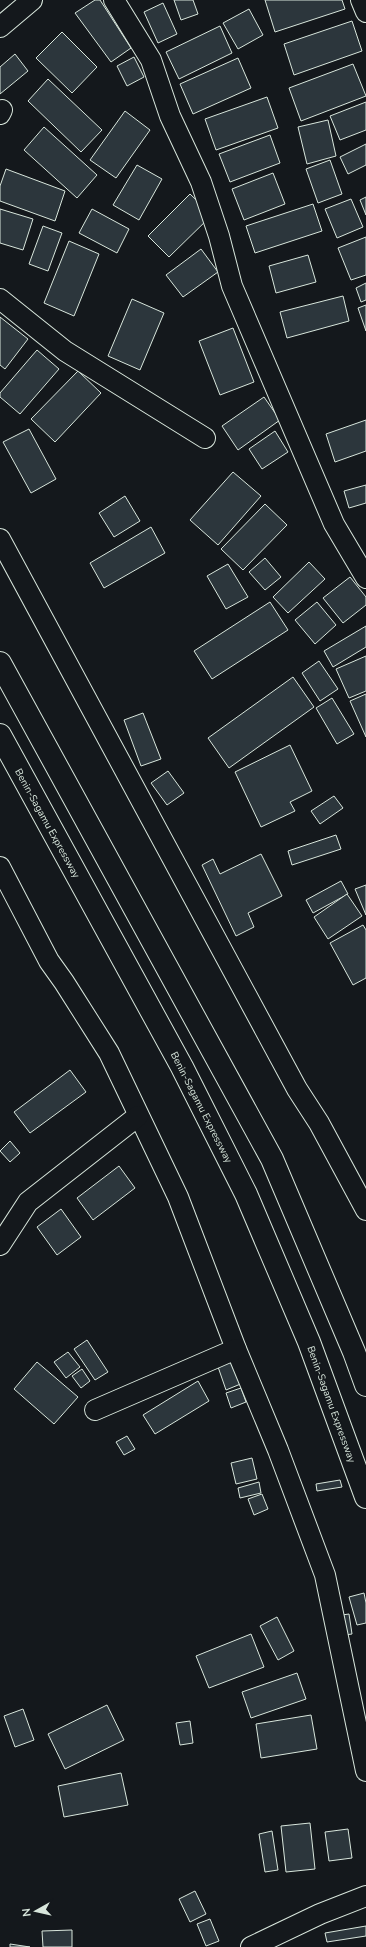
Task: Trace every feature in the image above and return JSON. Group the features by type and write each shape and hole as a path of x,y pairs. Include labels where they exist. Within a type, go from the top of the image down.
{"highway":[{"path":"0,663 272,1159 354,1352 366,1385"},
{"name":"Benin-Sagamu Expressway","path":"0,735 182,1067 246,1194 309,1342 366,1497"}],"street":[{"path":"0,27 32,0"},
{"path":"114,0 151,60 170,116 201,182 219,236 232,286 334,524 366,578"},
{"path":"362,0 366,12"},
{"path":"0,299 65,351 205,438"},
{"path":"0,539 297,1089 319,1123 366,1210"},
{"path":"0,867 49,961 109,1053 178,1197 236,1349 278,1450 325,1575 366,1772"},
{"path":"0,1245 28,1202 138,1116"},
{"path":"94,1410 236,1349"},
{"path":"251,1947 320,1914 366,1896"}],"building":[{"path":"95,0 100,0 131,48 111,62 75,13"},
{"path":"174,0 193,0 198,14 181,20"},
{"path":"265,0 342,0 345,9 275,32"},
{"path":"163,3 177,34 158,43 144,12"},
{"path":"249,9 263,35 238,49 223,23"},
{"path":"352,21 362,51 294,75 284,44"},
{"path":"220,26 232,53 179,79 166,52"},
{"path":"62,32 97,67 72,93 36,58"},
{"path":"15,54 28,71 0,94 0,67"},
{"path":"134,57 144,77 127,86 117,66"},
{"path":"238,58 251,88 193,114 180,84"},
{"path":"353,64 366,96 301,121 289,88"},
{"path":"48,79 102,130 81,152 28,101"},
{"path":"267,97 278,128 216,150 205,119"},
{"path":"366,102 366,130 340,140 330,116"},
{"path":"125,111 150,130 116,178 90,160"},
{"path":"328,120 336,156 307,164 298,127"},
{"path":"44,127 97,175 77,198 24,150"},
{"path":"270,135 280,163 230,182 219,154"},
{"path":"366,144 366,165 348,174 340,157"},
{"path":"330,160 342,194 318,203 306,169"},
{"path":"137,165 162,179 139,220 113,205"},
{"path":"6,169 65,191 55,221 0,201 0,186"},
{"path":"273,173 285,204 244,220 232,189"},
{"path":"190,194 212,215 169,257 148,236"},
{"path":"366,197 366,215 360,200"},
{"path":"351,199 363,227 337,238 325,209"},
{"path":"313,204 322,231 255,253 246,226"},
{"path":"0,209 33,219 23,250 0,243"},
{"path":"92,209 129,229 117,253 79,233"},
{"path":"43,226 62,233 48,271 29,264"},
{"path":"366,237 366,275 351,280 338,248"},
{"path":"69,241 99,254 74,316 44,303"},
{"path":"201,249 218,272 183,297 166,275"},
{"path":"308,255 316,282 276,293 269,266"},
{"path":"366,283 366,300 361,302 356,288"},
{"path":"343,296 349,321 287,338 280,312"},
{"path":"132,299 164,313 140,370 108,356"},
{"path":"366,305 366,331 358,308"},
{"path":"0,317 28,339 5,369 0,365"},
{"path":"233,328 254,382 220,395 199,341"},
{"path":"37,350 59,369 20,414 0,397 0,393"},
{"path":"78,371 101,393 55,442 31,419"},
{"path":"264,397 280,420 238,450 222,426"},
{"path":"366,420 366,451 335,462 326,434"},
{"path":"29,429 56,479 31,493 3,442"},
{"path":"275,431 288,452 262,469 249,449"},
{"path":"233,472 261,496 218,545 190,520"},
{"path":"366,485 366,503 349,508 344,491"},
{"path":"125,496 140,521 114,537 99,513"},
{"path":"265,504 287,525 243,570 221,549"},
{"path":"151,527 165,553 104,588 90,563"},
{"path":"265,558 281,577 265,590 249,572"},
{"path":"309,562 325,579 288,613 273,597"},
{"path":"228,564 248,597 226,609 207,576"},
{"path":"350,577 366,597 366,605 343,623 323,598"},
{"path":"270,602 288,630 212,679 194,651"},
{"path":"317,602 336,625 315,644 295,620"},
{"path":"366,626 366,647 333,667 324,651"},
{"path":"366,656 366,691 349,698 336,669"},
{"path":"319,661 338,689 320,701 302,673"},
{"path":"293,677 314,707 229,768 208,738"},
{"path":"366,694 366,737 350,701"},
{"path":"332,698 354,734 337,744 316,708"},
{"path":"143,713 161,759 141,766 124,720"},
{"path":"290,745 312,791 290,802 295,811 261,827 235,772"},
{"path":"168,771 184,793 167,805 151,783"},
{"path":"334,796 343,808 320,824 311,811"},
{"path":"336,835 341,849 292,865 288,851"},
{"path":"261,854 282,896 248,913 254,927 236,936 202,865 213,859 220,874"},
{"path":"341,881 348,894 313,913 306,900"},
{"path":"366,885 366,915 355,889"},
{"path":"347,894 362,916 328,939 314,917"},
{"path":"363,925 366,930 366,978 353,985 330,943"},
{"path":"70,1070 86,1092 30,1133 14,1112"},
{"path":"10,1141 20,1153 10,1162 0,1151"},
{"path":"119,1166 135,1188 93,1220 77,1198"},
{"path":"61,1209 81,1237 57,1255 37,1227"},
{"path":"87,1340 108,1372 95,1380 74,1349"},
{"path":"68,1352 80,1367 66,1378 54,1362"},
{"path":"233,1355 243,1383 226,1390 216,1361"},
{"path":"37,1362 78,1397 54,1424 14,1389"},
{"path":"82,1369 90,1381 81,1388 72,1376"},
{"path":"198,1381 209,1401 155,1434 143,1415"},
{"path":"241,1388 246,1402 231,1408 226,1393"},
{"path":"127,1436 135,1449 124,1455 116,1442"},
{"path":"252,1458 257,1479 236,1484 231,1463"},
{"path":"340,1480 342,1487 317,1491 316,1484"},
{"path":"259,1482 261,1493 240,1498 238,1488"},
{"path":"262,1494 268,1509 254,1515 248,1499"},
{"path":"364,1593 366,1603 366,1623 357,1625 349,1597"},
{"path":"349,1614 352,1634 345,1635 342,1615"},
{"path":"277,1617 294,1651 278,1660 260,1626"},
{"path":"251,1634 264,1667 209,1688 196,1656"},
{"path":"297,1673 306,1699 251,1718 242,1692"},
{"path":"107,1705 124,1740 65,1769 48,1734"},
{"path":"23,1709 34,1740 15,1747 4,1716"},
{"path":"311,1715 317,1749 261,1758 256,1724"},
{"path":"190,1721 193,1743 180,1745 176,1723"},
{"path":"121,1773 128,1805 64,1817 58,1786"},
{"path":"310,1823 315,1869 286,1872 281,1826"},
{"path":"348,1829 352,1858 329,1861 325,1832"},
{"path":"272,1831 278,1870 265,1872 259,1834"},
{"path":"195,1891 206,1914 190,1922 179,1899"},
{"path":"210,1919 219,1941 206,1946 197,1924"},
{"path":"366,1926 366,1936 327,1942 325,1933"},
{"path":"72,1930 72,1947 43,1947 42,1931"},
{"path":"10,1944 30,1947 10,1947"}]}
